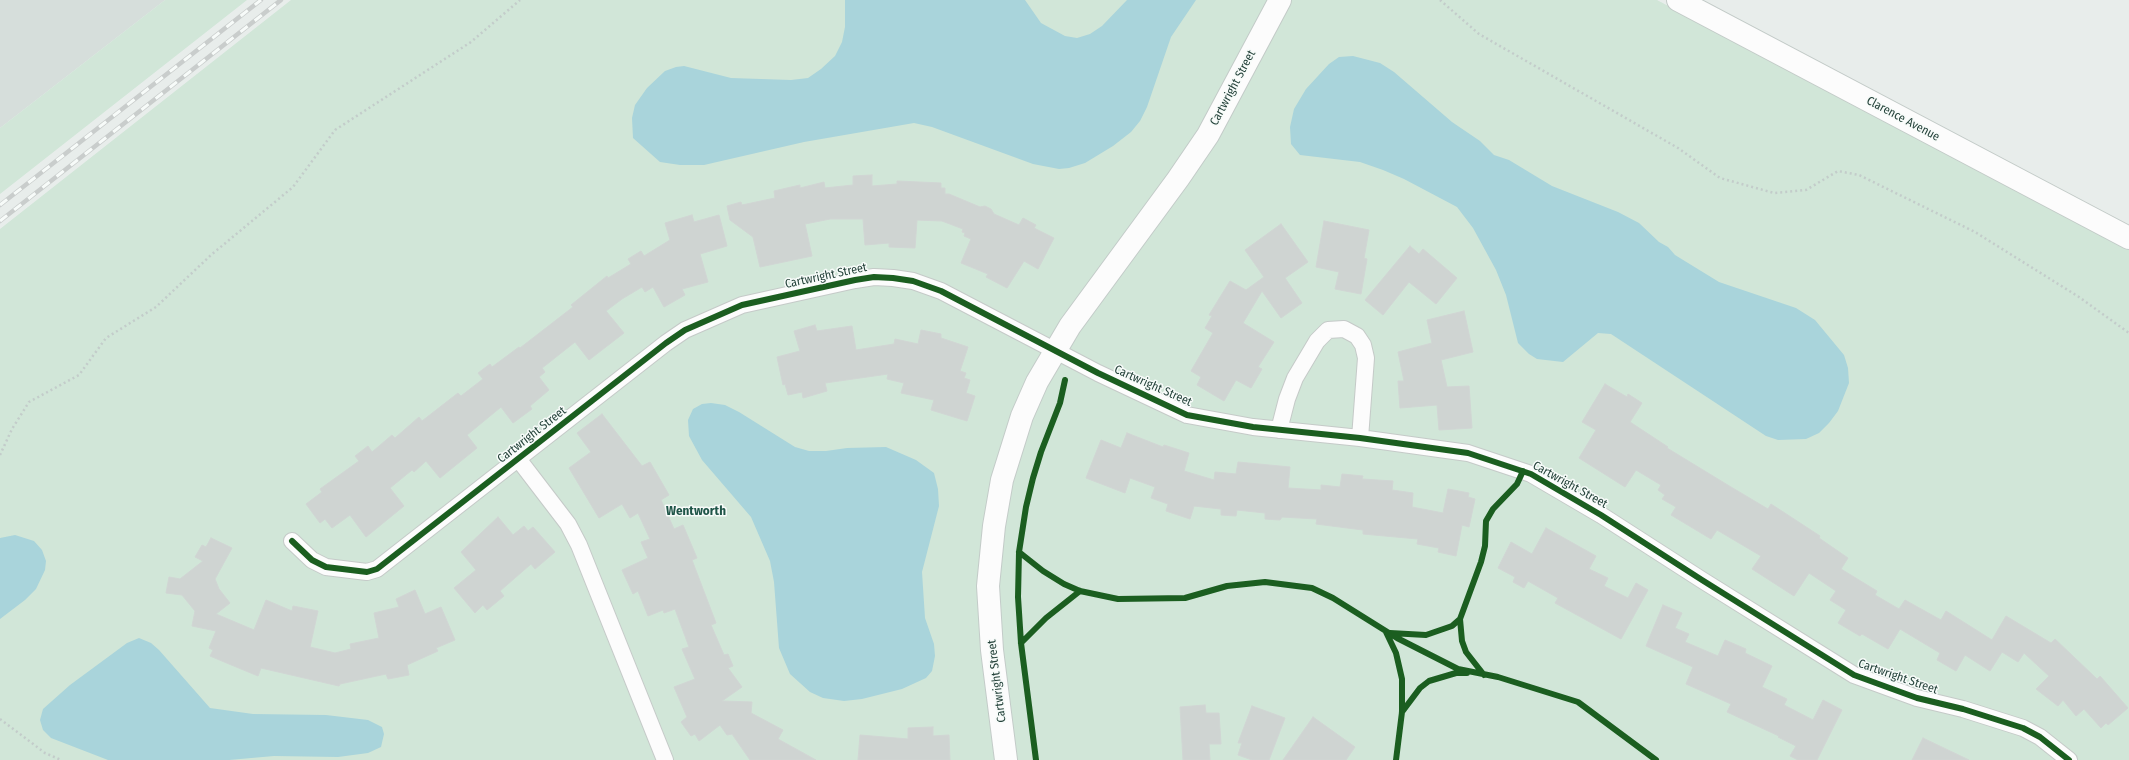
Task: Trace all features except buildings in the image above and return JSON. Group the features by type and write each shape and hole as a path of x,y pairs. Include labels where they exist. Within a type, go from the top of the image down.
{"street":[{"name":"Cartwright Street","path":"1006,760 992,650 988,586 994,526 1002,480 1022,416 1037,382 1055,349 1070,326 1178,179 1208,135 1280,0"},
{"name":"Clarence Avenue","path":"1678,0 2129,238"},
{"name":"Cartwright Street","path":"292,541 312,560 326,567 367,572 377,569 519,460 666,343 685,330 742,305 855,280 874,277 913,280 941,291 1055,349 1098,373 1187,415 1253,427 1360,438 1468,453 1531,474 1601,515 1854,676 1917,698 1986,716 2023,728 2040,737 2069,760"},
{"path":"1279,430 1287,399 1295,378 1317,341 1328,330 1344,329 1357,336 1363,344 1366,358 1360,438"},
{"name":"Cartwright Street","path":"519,460 568,524 579,546 665,760"}],"path":[{"path":"0,455 12,429 30,402 79,375 106,338 156,307 211,255 293,187 335,130 471,42 520,0"},
{"path":"1440,0 1478,34 1678,148 1720,178 1774,193 1806,190 1838,171 1859,175 1975,232 2079,297 2129,333"},
{"path":"0,718 45,753 61,760"}],"shaded area":[{"path":"0,0 165,0 0,128"}],"green space":[{"path":"165,0 247,0 0,194 0,128"},
{"path":"291,0 1657,0 2129,250 2129,760 0,760 0,229"}],"water":[{"path":"845,0 1025,0 1041,23 1065,36 1077,38 1090,34 1102,26 1127,0 1196,0 1171,37 1147,107 1140,121 1131,132 1113,146 1085,163 1069,168 1059,169 1033,164 932,127 914,123 804,142 704,165 680,165 660,162 633,138 632,118 635,105 647,88 665,71 676,67 684,66 731,78 791,80 808,78 821,69 835,56 842,42 845,27"},
{"path":"1353,56 1380,63 1394,72 1452,122 1480,141 1494,155 1509,160 1552,186 1618,212 1639,223 1659,242 1668,247 1675,255 1719,282 1796,308 1815,320 1844,355 1848,368 1849,383 1838,411 1829,423 1819,433 1806,439 1778,440 1766,436 1611,334 1598,333 1563,362 1537,359 1529,354 1518,343 1506,295 1496,270 1473,228 1457,207 1404,179 1383,170 1360,162 1300,155 1291,144 1290,127 1294,109 1306,89 1329,64 1339,57"},
{"path":"711,403 725,405 739,412 795,447 809,451 826,451 847,448 886,447 916,460 934,473 938,489 939,506 922,572 925,618 934,644 935,656 932,671 926,678 902,689 862,699 844,701 823,698 810,692 790,674 779,648 774,582 770,561 751,517 702,460 689,436 688,420 693,409 702,404"},
{"path":"15,535 34,541 42,550 46,561 45,570 36,589 25,600 0,619 0,538"},
{"path":"139,638 151,643 159,650 210,708 253,714 326,715 368,720 382,727 384,734 381,747 368,753 338,757 274,756 229,760 108,760 51,738 43,730 40,720 43,709 70,685 127,643"}],"railway":[{"path":"0,205 261,0"},
{"path":"0,221 281,0"}],"cycle path":[{"path":"292,541 312,560 326,567 367,572 377,569 666,343 685,330 742,305 855,280 874,277 893,278 913,281 941,291 1098,373 1187,415 1253,427 1360,438 1468,453 1531,474 1601,515 1854,675 1917,698 1963,709 2023,728 2040,737 2069,760"},
{"path":"1036,760 1021,643 1018,597 1019,552 1026,507 1033,478 1041,452 1060,403 1065,380"},
{"path":"1390,633 1426,635 1452,626 1460,619 1481,562 1485,546 1486,521 1493,509 1517,484 1523,471"},
{"path":"1019,552 1043,571 1064,584 1080,591 1118,599 1185,598 1227,586 1265,582 1312,588 1333,598 1397,638 1458,669 1498,677 1578,702 1656,760"},
{"path":"1021,643 1046,618 1080,591"},
{"path":"1460,619 1462,641 1466,652 1484,675"},
{"path":"1386,632 1396,653 1402,679 1402,712 1396,760"},
{"path":"1402,712 1420,688 1429,681 1456,673 1467,673"}],"district":[{"name":"Wentworth","path":"696,511"}]}
